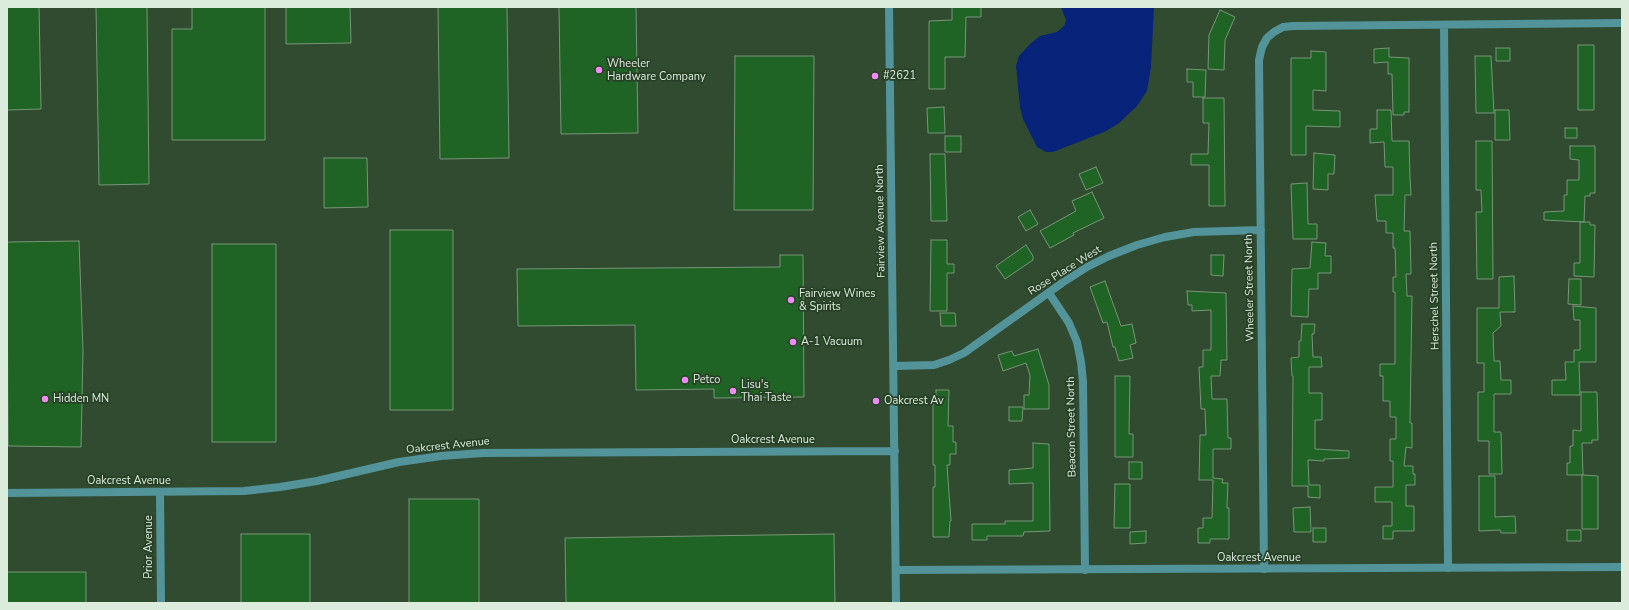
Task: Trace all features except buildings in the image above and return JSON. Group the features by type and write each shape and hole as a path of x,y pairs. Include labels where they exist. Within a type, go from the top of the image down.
{"street":[{"name":"Fairview Avenue North","path":"889,7 896,603"},
{"path":"1444,25 1622,23"},
{"name":"Wheeler Street North","path":"1264,569 1259,56 1262,47 1270,35 1283,27 1444,25"},
{"name":"Herschel Street North","path":"1444,25 1448,568"},
{"name":"Rose Place West","path":"894,366 934,365 949,360 969,350 1087,267 1109,256 1137,245 1165,237 1194,232 1261,230"},
{"name":"Beacon Street North","path":"1049,293 1069,323 1077,342 1081,362 1083,382 1085,570"},
{"name":"Oakcrest Avenue","path":"7,492 244,491 317,481 399,462 441,456 483,453 895,451"},
{"name":"Prior Avenue","path":"160,492 161,603"},
{"name":"Oakcrest Avenue","path":"896,570 1622,567"}],"shaded area":[{"path":"1061,7 1154,7 1151,67 1147,91 1137,106 1118,124 1104,132 1053,152 1046,152 1037,147 1023,119 1020,107 1016,66 1019,56 1031,43 1040,36 1057,32 1064,26 1066,20"}],"place":[{"name":"Wheeler Hardware Company","path":"599,70"},
{"name":"#2621","path":"875,76"},
{"name":"Fairview Wines & Spirits","path":"791,300"},
{"name":"A-1 Vacuum","path":"793,342"},
{"name":"Petco","path":"685,380"},
{"name":"Lisu's Thai Taste","path":"733,391"},
{"name":"Hidden MN","path":"45,399"},
{"name":"Oakcrest Av","path":"876,401"}]}
